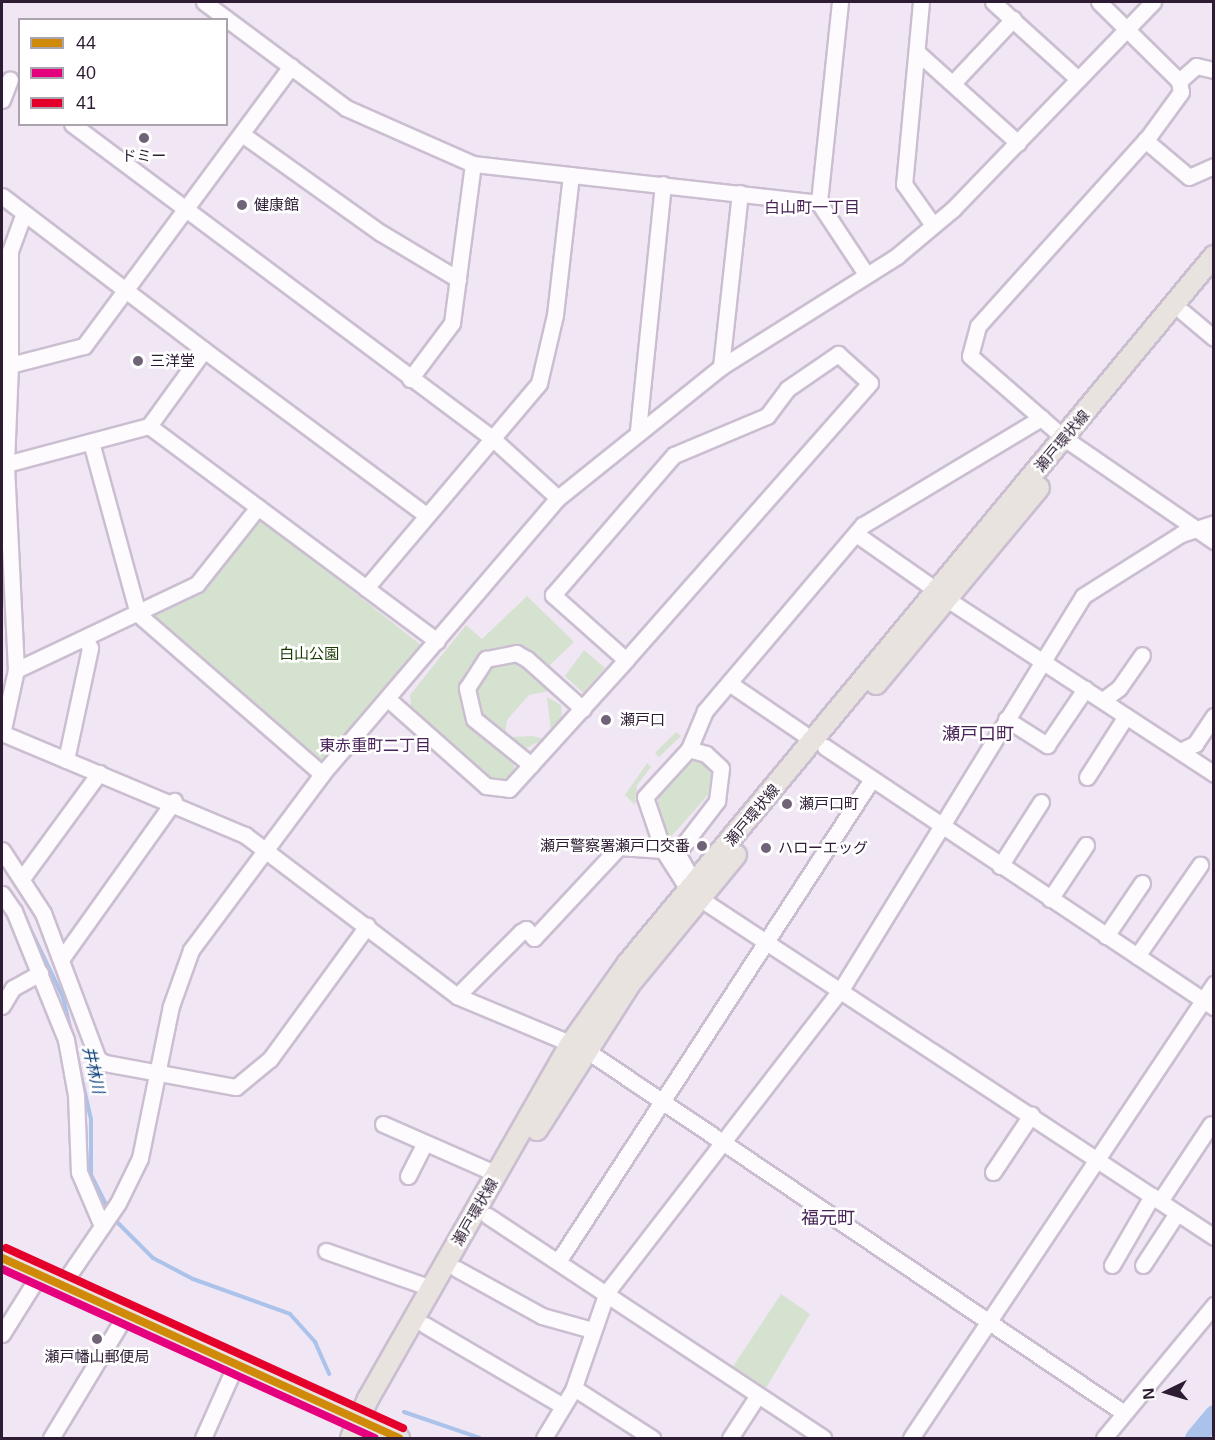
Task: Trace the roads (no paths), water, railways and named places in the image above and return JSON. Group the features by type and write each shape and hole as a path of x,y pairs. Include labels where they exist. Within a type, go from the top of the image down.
{"main road":[{"name":"瀬戸環状線","path":"356,1430 368,1399 431,1288 497,1174 577,1048 630,984 696,891 943,596 1069,441 1214,256"},
{"name":"瀬戸環状線","path":"1069,441 1214,276"},
{"name":"瀬戸環状線","path":"356,1430 376,1409 425,1325 488,1216 577,1048"},
{"path":"2,1258 236,1364 356,1430 399,1438"}],"street":[{"path":"840,2 819,203 866,274"},
{"path":"921,2 904,184 933,225"},
{"path":"993,2 1078,79"},
{"path":"1099,2 1133,32 1179,81"},
{"path":"62,1285 118,1203 140,1158 160,1073 171,1006 191,950 322,774 558,498 638,430 721,367 866,274 933,225 1018,143 1078,79 1133,32 1153,2"},
{"path":"210,3 356,114 473,164 819,203"},
{"path":"953,83 1012,20"},
{"path":"917,52 1018,143"},
{"path":"10,365 84,346 291,66"},
{"path":"1214,70 1196,66 1179,81 1174,106 971,336 974,363 1069,441 1214,541"},
{"path":"2,100 10,79"},
{"path":"75,126 410,379 492,438 558,498"},
{"path":"242,134 381,233 458,279"},
{"path":"1145,140 1189,177 1214,166"},
{"path":"410,379 452,323 473,164"},
{"path":"366,588 539,383 555,315 571,175"},
{"path":"638,430 663,184"},
{"path":"721,367 740,193"},
{"path":"2,196 124,291 426,515"},
{"path":"24,213 10,251 10,365 4,464 16,670 2,734 214,818 266,850 457,996 577,1048 665,1101 991,1320 1124,1413"},
{"path":"1183,312 1214,338"},
{"path":"4,464 149,426 204,350"},
{"path":"388,699 496,791 518,783 531,765 627,660 870,383 838,354 787,389 767,416 674,455 553,595 627,660"},
{"path":"1041,418 856,534 729,682 693,730 689,749 645,797 663,850 696,891 1213,1237"},
{"path":"149,426 436,641"},
{"path":"91,442 138,614 322,774"},
{"path":"16,670 197,584 258,507"},
{"path":"544,1438 574,1388 592,1330 607,1292 842,988 942,827 1041,659 1083,596 1195,529 1214,523"},
{"path":"856,534 943,596 1213,772"},
{"path":"66,759 90,648 85,638"},
{"path":"531,765 470,710 466,688 486,659 516,653 527,659 583,709"},
{"path":"1103,700 1119,688 1142,655"},
{"path":"729,682 1000,866 1208,1003"},
{"path":"1006,719 1047,745 1085,689"},
{"path":"1087,777 1126,716"},
{"path":"1180,751 1196,744 1214,716"},
{"path":"689,749 706,754 721,768 722,784 717,801 679,846 678,859 696,891"},
{"path":"23,878 99,773"},
{"path":"559,1260 771,942 872,779"},
{"path":"62,958 174,801"},
{"path":"1000,866 1041,802"},
{"path":"1050,899 1086,845"},
{"path":"457,996 521,932 526,929 534,938 619,847 663,850"},
{"path":"2,850 23,878 62,958 98,1059 227,1089 249,1080 367,926"},
{"path":"1137,956 1200,865"},
{"path":"1106,936 1142,883"},
{"path":"2,894 40,973 72,1062 79,1172 102,1226"},
{"path":"2,1006 14,988 40,973"},
{"path":"911,1438 1098,1160 1208,1003 1214,984"},
{"path":"993,1172 1031,1115"},
{"path":"383,1124 424,1144 497,1174"},
{"path":"1112,1265 1156,1199 1211,1124"},
{"path":"408,1176 424,1144"},
{"path":"1143,1265 1177,1213"},
{"path":"488,1216 559,1260 823,1438"},
{"path":"326,1251 431,1288"},
{"path":"457,1269 542,1316 592,1330"},
{"path":"2,1334 39,1275"},
{"path":"1104,1438 1214,1305"},
{"path":"51,1438 126,1314"},
{"path":"425,1325 563,1406"},
{"path":"202,1438 236,1364"},
{"path":"574,1388 652,1438"},
{"path":"730,1438 758,1395"}],"waterway":[{"name":"井林川","path":"24,916 63,997 91,1119 91,1175 109,1210"},
{"path":"114,1219 153,1258 193,1279 290,1314 315,1342 329,1374"},
{"path":"404,1412 480,1438"},
{"path":"1195,1438 1214,1415"}],"place":[{"name":"ドミー","path":"144,138"},
{"name":"健康館","path":"242,205"},
{"name":"三洋堂","path":"138,361"},
{"name":"瀬戸口","path":"606,720"},
{"name":"瀬戸口町","path":"787,804"},
{"name":"瀬戸警察署瀬戸口交番","path":"702,846"},
{"name":"ハローエッグ","path":"766,848"},
{"name":"瀬戸幡山郵便局","path":"97,1339"}],"district":[{"name":"白山町一丁目","path":"812,208"},
{"name":"瀬戸口町","path":"978,734"},
{"name":"東赤重町二丁目","path":"375,746"},
{"name":"福元町","path":"828,1218"}],"park label":[{"name":"白山公園","path":"309,654"}]}
